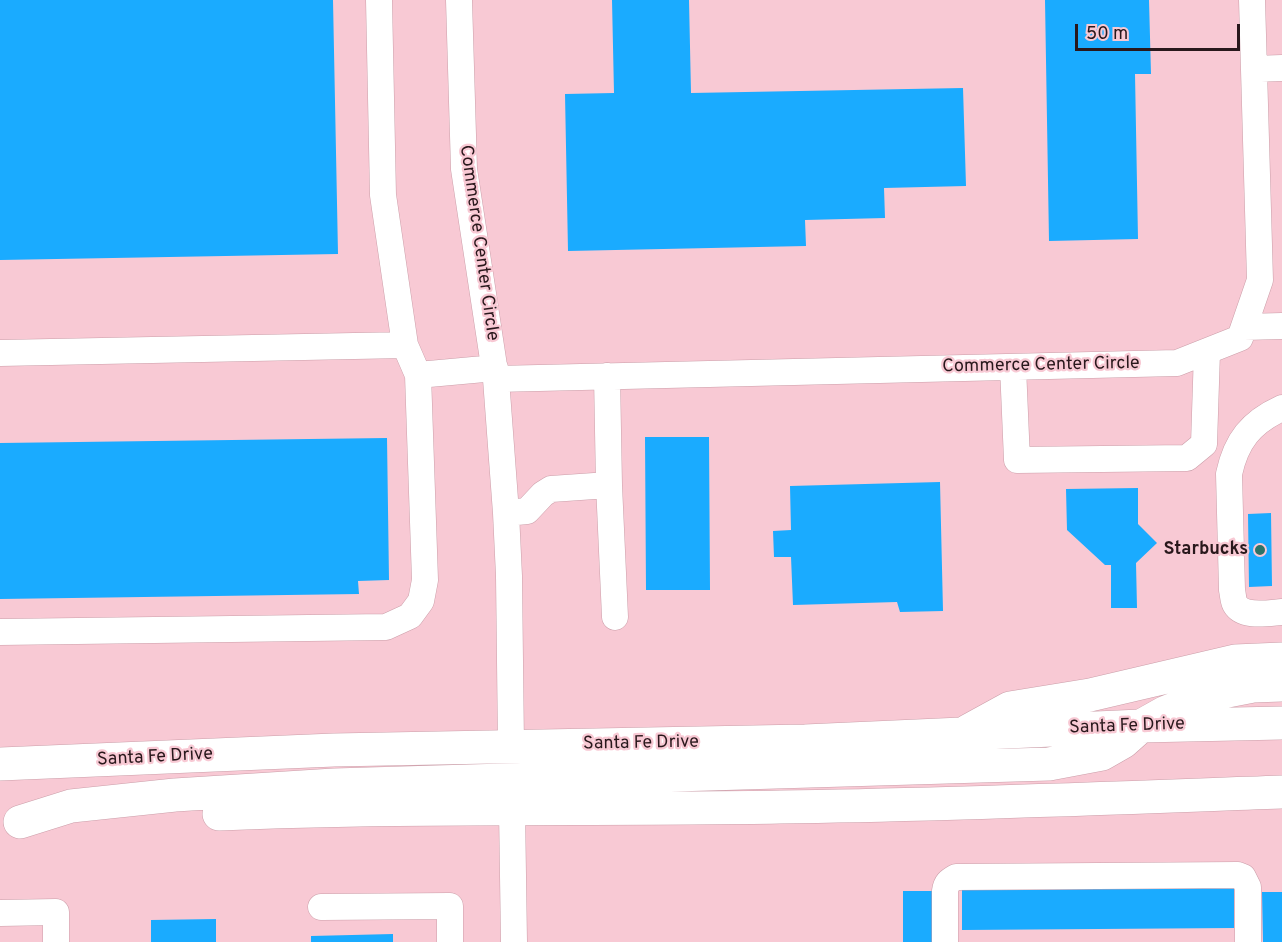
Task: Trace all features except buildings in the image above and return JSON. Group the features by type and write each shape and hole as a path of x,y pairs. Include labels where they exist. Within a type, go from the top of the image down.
{"highway":[{"path":"963,734 1010,708 1090,695 1235,661 1282,659"},
{"path":"10,823 71,806 175,795 334,784 1049,764 1102,754 1123,742 1141,726 1166,712 1212,694 1252,686 1282,685"},
{"name":"Santa Fe Drive","path":"0,764 334,750 806,741 1141,726 1282,723"},
{"path":"10,823 260,812 782,807 1282,792"}],"street":[{"path":"0,632 386,627 410,616 422,601 425,580 418,375 405,345 383,195 379,0"},
{"name":"Commerce Center Circle","path":"459,0 464,169 496,373 506,513 511,746"},
{"path":"1252,0 1260,280 1244,327 1282,326"},
{"path":"1254,69 1282,68"},
{"name":"Commerce Center Circle","path":"496,373 607,376 1177,363 1240,338 1244,327"},
{"path":"0,352 405,345"},
{"path":"1013,367 1017,460 1187,458 1204,444 1206,351"},
{"path":"418,375 496,373"},
{"path":"607,376 615,617"},
{"path":"1282,408 1262,419 1248,431 1238,445 1229,474 1234,603 1239,609 1248,613 1282,612"},
{"path":"506,513 527,512 543,494 551,489 609,485"},
{"path":"512,809 514,942"},
{"path":"945,942 946,885 956,877 1238,875 1243,878 1248,887 1248,942"},
{"path":"321,907 450,906 450,942"},
{"path":"0,913 56,912 56,942"}],"place":[{"name":"Starbucks","path":"1260,550"}]}
